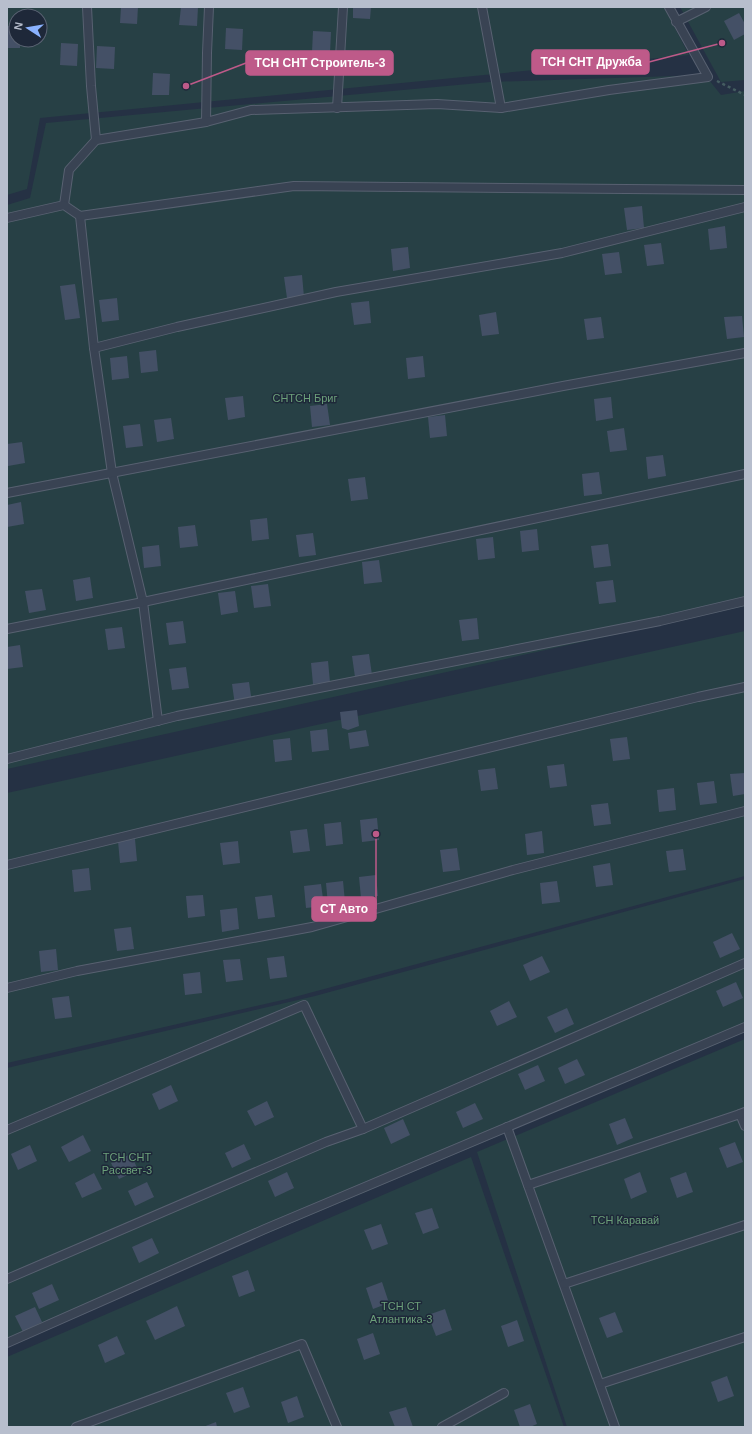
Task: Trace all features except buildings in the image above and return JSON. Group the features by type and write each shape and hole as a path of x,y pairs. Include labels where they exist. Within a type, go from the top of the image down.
{"lane":[{"path":"87,7 91,86 96,140"},
{"path":"206,122 209,7"},
{"path":"337,108 343,7"},
{"path":"482,7 501,108"},
{"path":"64,205 69,170 96,140 206,122 251,110 437,104 501,108 609,90 708,76 676,22 669,7"},
{"path":"676,22 706,7"},
{"path":"7,218 64,205 80,216 294,186 745,190"},
{"path":"94,348 336,292 562,253 745,207"},
{"path":"80,216 94,348 112,472 143,602 158,721"},
{"path":"7,493 548,389 745,353"},
{"path":"7,629 143,602 745,474"},
{"path":"7,759 158,721 652,623 745,601"},
{"path":"7,864 745,687"},
{"path":"7,988 77,971 312,927 513,870 745,811"},
{"path":"7,1279 326,1142 363,1129 745,963"},
{"path":"7,1130 304,1006 363,1129"},
{"path":"7,1342 265,1229 745,1028"},
{"path":"528,1185 742,1113 745,1126"},
{"path":"507,1127 615,1427"},
{"path":"564,1284 745,1226"},
{"path":"600,1384 745,1338"},
{"path":"76,1427 302,1344 337,1427"},
{"path":"442,1427 504,1393"}],"path":[{"path":"708,76 745,95"}],"green space":[{"path":"7,7 664,7 689,55 40,118 27,189 7,195"},
{"path":"680,7 745,7 745,80 721,82"},
{"name":"СНТСН Бриг","path":"705,75 721,95 745,91 745,606 7,769 7,205 30,198 46,123 490,82"},
{"path":"745,631 745,876 287,999 7,1063 7,793"},
{"name":"ТСН СНТ Рассвет-3","path":"745,879 745,1032 7,1343 7,1068 315,996"},
{"name":"ТСН Каравай","path":"745,1039 745,1427 567,1427 477,1152"},
{"name":"ТСН СТ Атлантика-3","path":"471,1157 564,1427 7,1427 7,1357"}],"place":[{"name":"ТСН СНТ Дружба","path":"722,43"},
{"name":"ТСН СНТ Строитель-3","path":"186,86"},
{"name":"СТ Авто","path":"376,834"}]}
